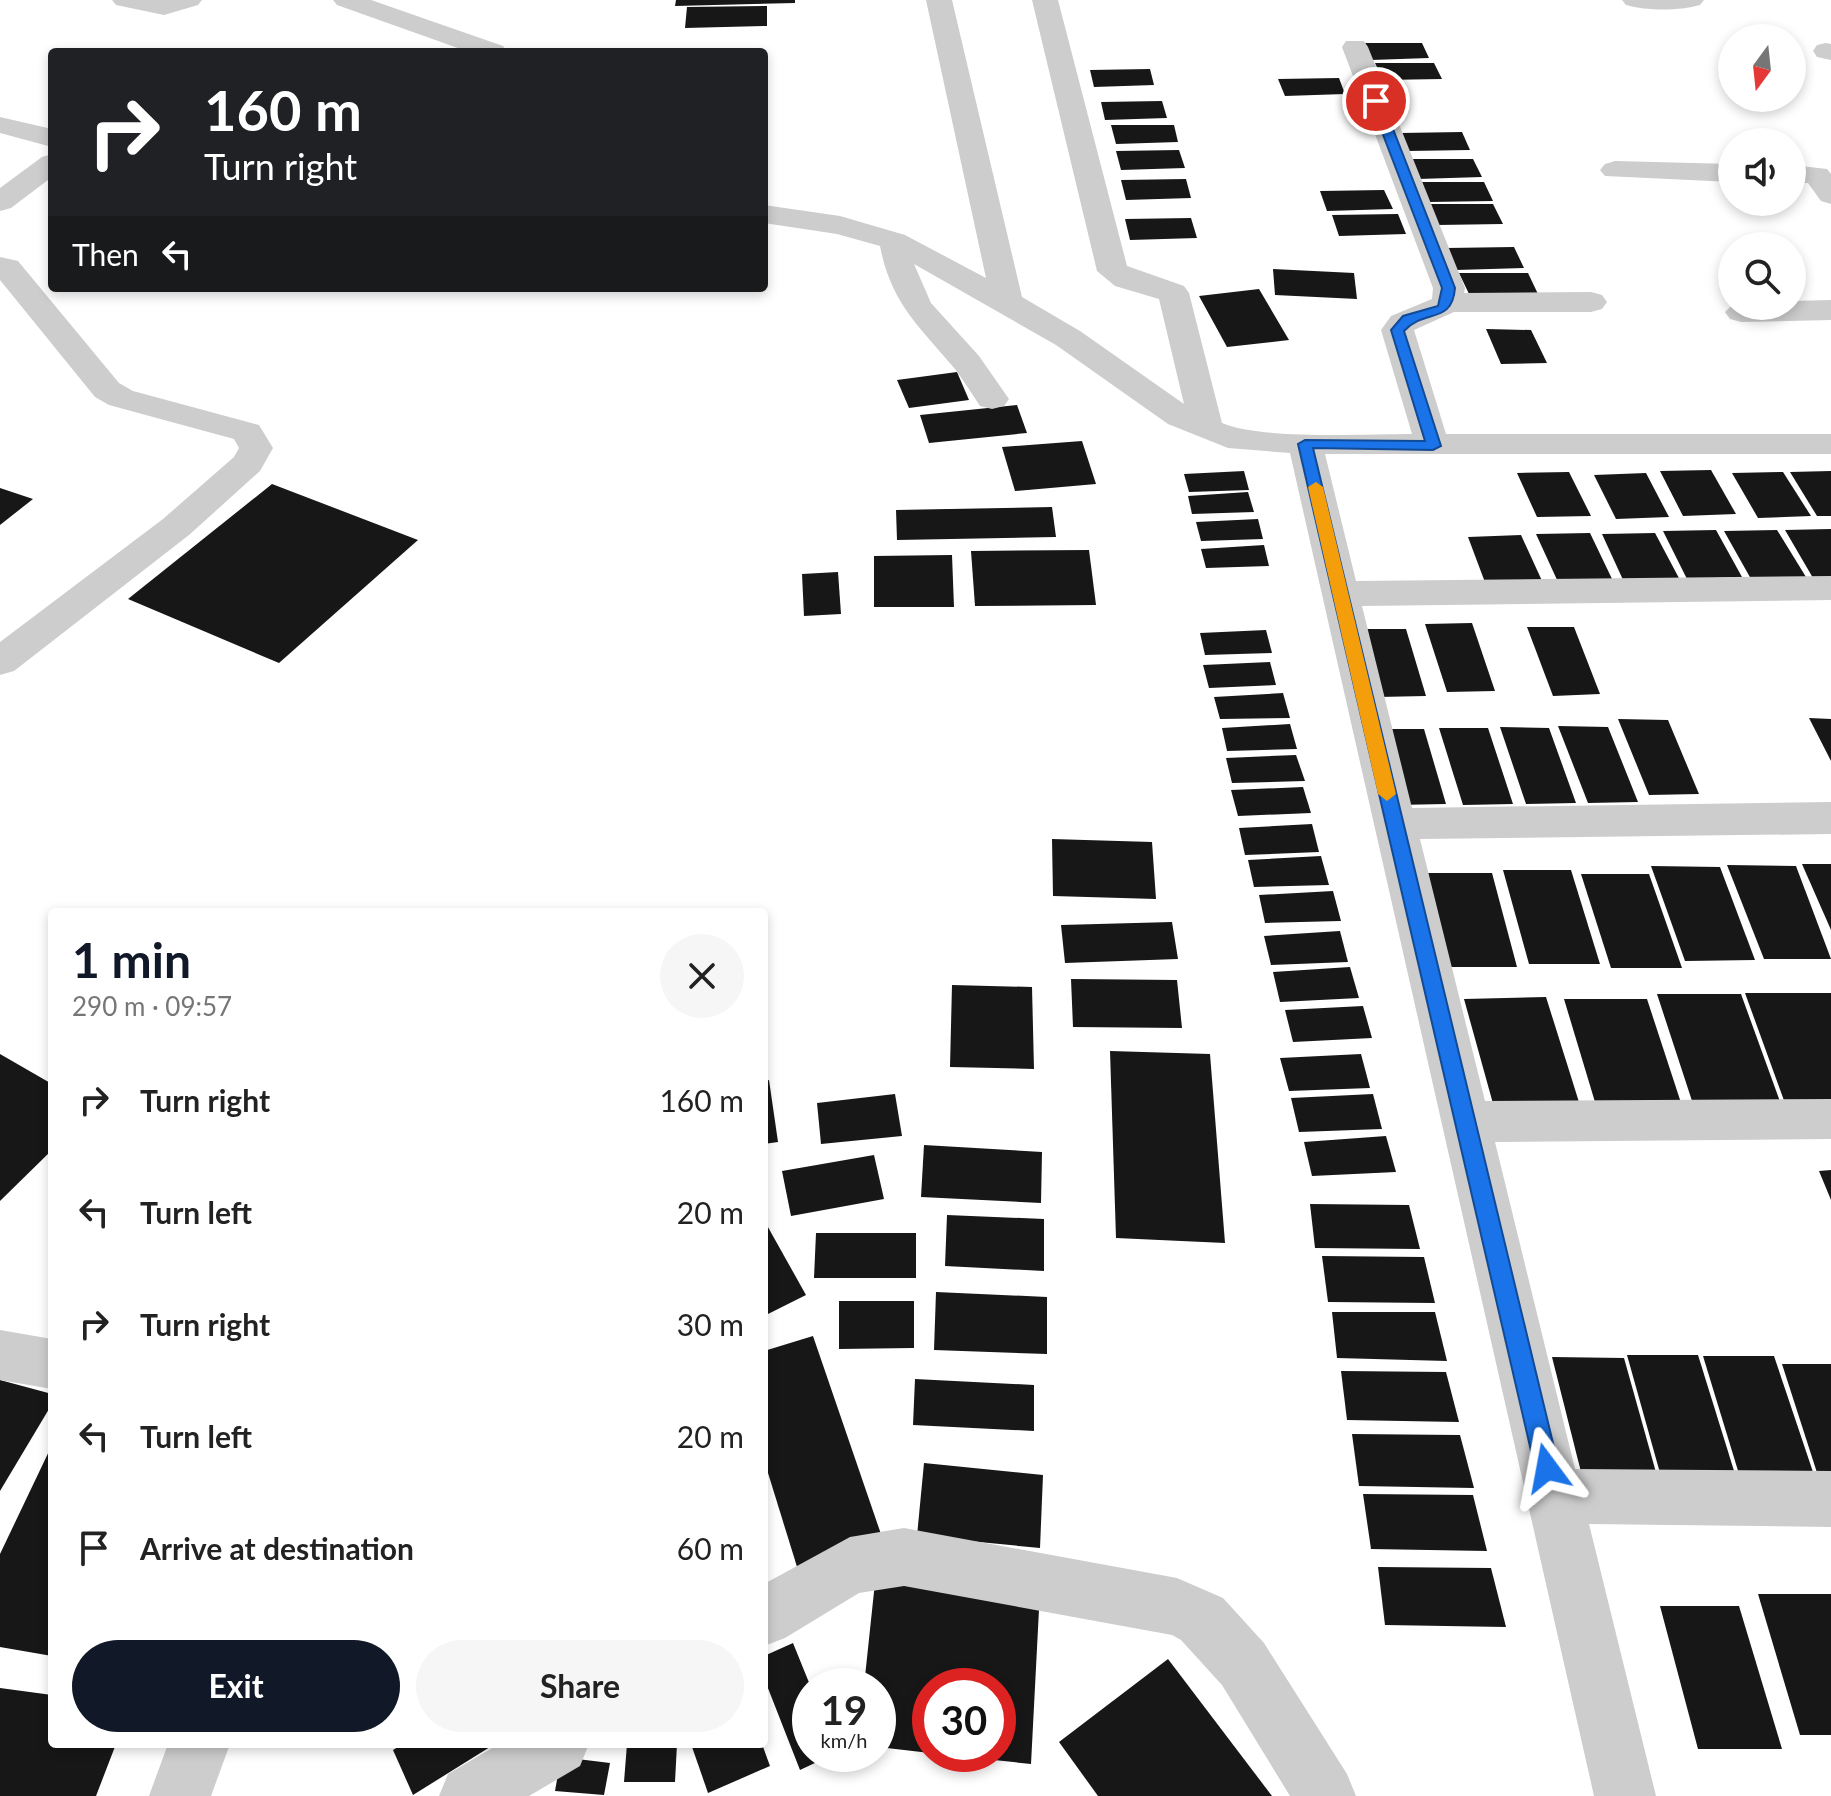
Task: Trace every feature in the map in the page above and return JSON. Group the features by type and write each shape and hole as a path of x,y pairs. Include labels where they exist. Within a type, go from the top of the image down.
{"street":[{"path":"125,0 164,7 189,0"},
{"path":"939,0 1007,302"},
{"path":"1045,0 1113,271 1126,279 1173,293 1207,430"},
{"path":"1635,0 1691,0"},
{"path":"361,2 483,48"},
{"path":"1355,47 1449,288 1447,303 1442,308 1408,319 1397,330 1433,446"},
{"path":"0,125 48,137"},
{"path":"0,202 48,166"},
{"path":"1615,170 1718,173"},
{"path":"768,215 840,225 894,241 1068,338 1180,417 1207,430 1248,442 1433,446 1831,444"},
{"path":"894,241 900,277 925,320 964,359 992,399"},
{"path":"0,266 7,268 107,390 121,398 247,432 256,448 248,463 176,527 0,662"},
{"path":"1447,303 1591,302"},
{"path":"1806,311 1831,310"},
{"path":"1305,444 1625,1796"},
{"path":"1342,594 1831,588"},
{"path":"1394,824 1831,818"},
{"path":"1466,1122 1831,1119"},
{"path":"0,1355 48,1363"},
{"path":"1554,1496 1831,1499"},
{"path":"768,1615 850,1566 904,1557 1177,1607 1202,1619 1243,1664 1325,1796"},
{"path":"180,1796 198,1748"},
{"path":"470,1796 539,1767"}],"building":[{"path":"676,0 795,0 795,3 675,6"},
{"path":"767,6 767,26 685,28 687,7"},
{"path":"1363,43 1422,43 1429,58 1371,60"},
{"path":"1375,63 1434,63 1442,79 1383,80"},
{"path":"1150,69 1154,85 1094,87 1090,70"},
{"path":"1339,78 1345,94 1285,96 1278,79"},
{"path":"1162,101 1167,118 1105,120 1101,102"},
{"path":"1111,125 1174,125 1178,142 1116,144"},
{"path":"1462,132 1470,150 1408,151 1400,133"},
{"path":"1179,150 1185,168 1121,170 1116,151"},
{"path":"1409,159 1473,159 1482,177 1418,179"},
{"path":"1186,179 1191,198 1126,200 1121,180"},
{"path":"1419,182 1484,182 1493,201 1428,202"},
{"path":"1384,190 1393,209 1327,211 1320,191"},
{"path":"1428,204 1493,204 1503,224 1437,225"},
{"path":"1398,214 1406,234 1339,236 1332,215"},
{"path":"1191,218 1197,238 1130,240 1125,219"},
{"path":"1514,247 1524,268 1456,270 1446,248"},
{"path":"1273,269 1354,273 1357,299 1275,295"},
{"path":"1459,273 1528,273 1538,294 1470,296"},
{"path":"1259,289 1289,340 1227,347 1199,296"},
{"path":"1486,329 1531,330 1547,363 1501,364"},
{"path":"957,372 969,400 909,408 897,380"},
{"path":"1017,405 1027,433 929,443 920,415"},
{"path":"1082,441 1096,484 1015,491 1002,447"},
{"path":"1711,470 1736,514 1683,516 1660,471"},
{"path":"1244,471 1249,490 1189,492 1184,474"},
{"path":"1831,471 1831,516 1817,516 1790,472"},
{"path":"1569,472 1591,516 1537,517 1517,473"},
{"path":"1783,472 1811,516 1758,518 1732,473"},
{"path":"1646,473 1669,517 1616,519 1594,475"},
{"path":"272,484 418,540 279,663 128,599"},
{"path":"0,488 33,499 0,525"},
{"path":"1248,492 1254,512 1192,514 1188,496"},
{"path":"1052,507 1056,537 897,540 896,510"},
{"path":"1258,519 1263,539 1201,541 1196,522"},
{"path":"1831,529 1831,577 1813,578 1785,530"},
{"path":"1716,530 1742,577 1687,579 1663,531"},
{"path":"1777,530 1806,577 1751,579 1724,531"},
{"path":"1590,533 1613,581 1558,582 1536,534"},
{"path":"1655,533 1680,580 1624,582 1602,534"},
{"path":"1521,535 1543,583 1486,585 1468,537"},
{"path":"1264,545 1269,566 1206,568 1201,549"},
{"path":"1089,550 1096,605 975,606 971,551"},
{"path":"952,555 954,607 874,607 874,556"},
{"path":"838,572 841,614 804,616 802,574"},
{"path":"1472,623 1495,691 1447,692 1425,624"},
{"path":"1527,627 1574,627 1600,694 1553,696"},
{"path":"1358,629 1406,629 1426,696 1378,697"},
{"path":"1266,630 1272,653 1205,655 1200,633"},
{"path":"1270,662 1276,685 1209,688 1203,665"},
{"path":"1283,693 1290,718 1220,719 1214,697"},
{"path":"1809,718 1831,719 1831,761"},
{"path":"1618,719 1668,720 1699,794 1649,795"},
{"path":"1290,724 1297,749 1227,751 1222,728"},
{"path":"1558,726 1608,727 1638,802 1588,803"},
{"path":"1500,727 1549,728 1576,803 1526,804"},
{"path":"1439,728 1488,728 1513,804 1463,805"},
{"path":"1375,729 1424,729 1446,804 1396,805"},
{"path":"1296,755 1305,781 1232,783 1226,758"},
{"path":"1303,787 1311,813 1238,816 1231,790"},
{"path":"1312,824 1319,852 1245,855 1239,828"},
{"path":"1052,839 1152,842 1156,899 1053,896"},
{"path":"1321,856 1329,885 1254,887 1248,860"},
{"path":"1802,864 1831,864 1831,930"},
{"path":"1727,865 1796,866 1831,959 1764,959"},
{"path":"1651,866 1720,867 1755,960 1685,961"},
{"path":"1503,870 1571,870 1600,964 1529,964"},
{"path":"1423,873 1492,873 1517,967 1447,967"},
{"path":"1581,874 1649,874 1682,968 1611,968"},
{"path":"1333,891 1341,921 1265,923 1259,895"},
{"path":"1172,922 1178,959 1065,963 1061,925"},
{"path":"1340,931 1348,962 1271,965 1264,936"},
{"path":"1350,967 1359,998 1280,1002 1273,972"},
{"path":"1071,979 1177,980 1182,1028 1073,1027"},
{"path":"952,985 1032,987 1034,1069 950,1067"},
{"path":"1745,993 1831,993 1831,1105 1786,1106"},
{"path":"1657,994 1741,994 1782,1107 1694,1107"},
{"path":"1546,997 1584,1118 1497,1118 1464,999"},
{"path":"1564,999 1647,999 1684,1112 1598,1112"},
{"path":"1363,1006 1372,1038 1293,1042 1285,1010"},
{"path":"1110,1051 1210,1054 1225,1243 1116,1238"},
{"path":"0,1054 48,1082 48,1154 0,1201"},
{"path":"1361,1054 1370,1088 1289,1091 1280,1058"},
{"path":"768,1080 778,1142 768,1143"},
{"path":"895,1094 902,1136 821,1144 817,1103"},
{"path":"1373,1094 1382,1129 1299,1132 1291,1098"},
{"path":"1386,1136 1396,1172 1312,1176 1304,1142"},
{"path":"924,1145 1042,1152 1041,1203 921,1197"},
{"path":"874,1155 884,1199 791,1216 782,1171"},
{"path":"1831,1170 1831,1200 1819,1171"},
{"path":"1310,1204 1409,1205 1420,1249 1315,1248"},
{"path":"947,1215 1044,1219 1044,1271 945,1266"},
{"path":"768,1227 806,1295 768,1314"},
{"path":"816,1233 916,1233 916,1278 814,1278"},
{"path":"1322,1256 1424,1257 1435,1303 1328,1302"},
{"path":"936,1292 1047,1297 1047,1354 934,1350"},
{"path":"839,1301 914,1301 914,1348 839,1349"},
{"path":"1332,1312 1435,1312 1447,1361 1337,1358"},
{"path":"813,1336 883,1540 798,1570 768,1473 768,1350"},
{"path":"1627,1355 1698,1355 1735,1474 1660,1473"},
{"path":"1703,1356 1774,1356 1814,1475 1739,1474"},
{"path":"1552,1357 1624,1358 1657,1476 1582,1476"},
{"path":"1782,1364 1831,1364 1831,1482 1820,1482"},
{"path":"1341,1371 1446,1372 1459,1422 1347,1420"},
{"path":"915,1379 1034,1385 1034,1431 913,1425"},
{"path":"0,1380 48,1393 48,1411 0,1491"},
{"path":"1352,1434 1460,1435 1474,1488 1359,1486"},
{"path":"48,1453 48,1655 0,1647 0,1554"},
{"path":"924,1463 1043,1475 1040,1548 917,1536"},
{"path":"1363,1494 1473,1495 1487,1551 1371,1549"},
{"path":"1378,1567 1491,1568 1506,1627 1385,1625"},
{"path":"876,1573 1040,1590 1031,1764 1016,1762 1016,1668 912,1668 912,1751 896,1749 896,1668 866,1668"},
{"path":"1758,1594 1831,1594 1831,1735 1800,1735"},
{"path":"1660,1606 1739,1606 1782,1749 1698,1749"},
{"path":"793,1643 803,1668 792,1668 792,1750 768,1688 768,1654"},
{"path":"1168,1659 1272,1796 1098,1796 1059,1742"},
{"path":"0,1688 48,1694 48,1748 114,1748 96,1796 0,1796"},
{"path":"396,1748 488,1748 413,1795 393,1750"},
{"path":"627,1748 677,1748 675,1782 624,1782"},
{"path":"692,1748 763,1748 770,1766 708,1793"},
{"path":"561,1757 610,1763 604,1795 555,1791"}],"slow traffic":[{"path":"1316,487 1387,794"}],"route":[{"path":"1376,101 1449,288 1447,303 1442,308 1408,319 1397,330 1433,446 1305,444 1547,1468"}]}
